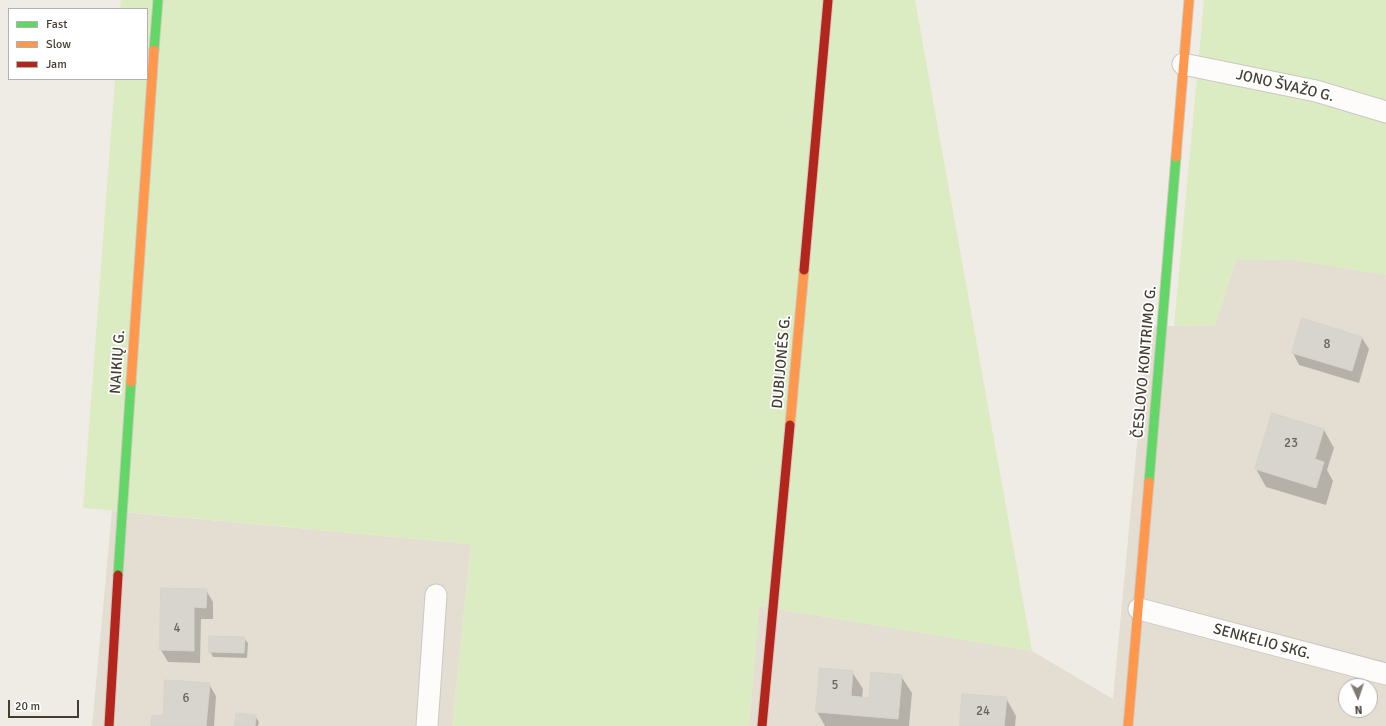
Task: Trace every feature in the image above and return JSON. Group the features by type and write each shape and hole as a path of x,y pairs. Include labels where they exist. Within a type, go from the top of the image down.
{"street":[{"name":"NAIKIŲ G.","path":"109,726 122,492 158,0"},
{"name":"DUBIJONĖS G.","path":"762,726 778,567 828,0"},
{"name":"ČESLOVO KONTRIMO G.","path":"1128,726 1189,0"},
{"name":"JONO ŠVAŽO G.","path":"1183,64 1316,91 1386,112"},
{"path":"427,726 436,595"},
{"name":"SENKELIO SKG.","path":"1139,609 1386,674"}],"shaded area":[{"path":"1236,259 1294,260 1386,275 1386,726 749,726 759,606 1032,651 1113,699 1148,326 1215,325"},
{"path":"112,511 471,544 452,726 92,726"}],"green space":[{"path":"121,0 915,0 1032,651 759,606 749,726 452,726 471,544 83,508 115,80 148,80 148,8 120,8"},
{"path":"1204,0 1386,0 1386,275 1294,260 1236,259 1215,325 1174,326"}],"building":[{"path":"1302,318 1362,337 1352,371 1292,353"},
{"path":"1272,413 1324,429 1315,459 1324,462 1316,488 1255,469"},
{"path":"161,588 207,589 206,608 194,607 194,651 160,650"},
{"path":"209,636 245,637 244,653 209,652"},
{"path":"820,668 853,671 851,696 869,698 871,672 902,675 898,719 816,712"},
{"path":"165,680 210,683 206,726 151,726 152,715 163,716"},
{"path":"962,694 1007,697 1004,726 960,726"},
{"path":"236,713 256,715 255,726 235,726"}],"traffic: fast":[{"path":"154,50 158,0"},
{"path":"1149,482 1176,157"},
{"path":"118,575 131,382"}],"traffic: slow":[{"path":"1176,157 1189,0"},
{"path":"131,382 154,50"},
{"path":"790,425 804,270"},
{"path":"1128,726 1149,482"}],"traffic: jam":[{"path":"804,270 828,0"},
{"path":"762,726 790,425"},
{"path":"109,726 118,575"}]}
